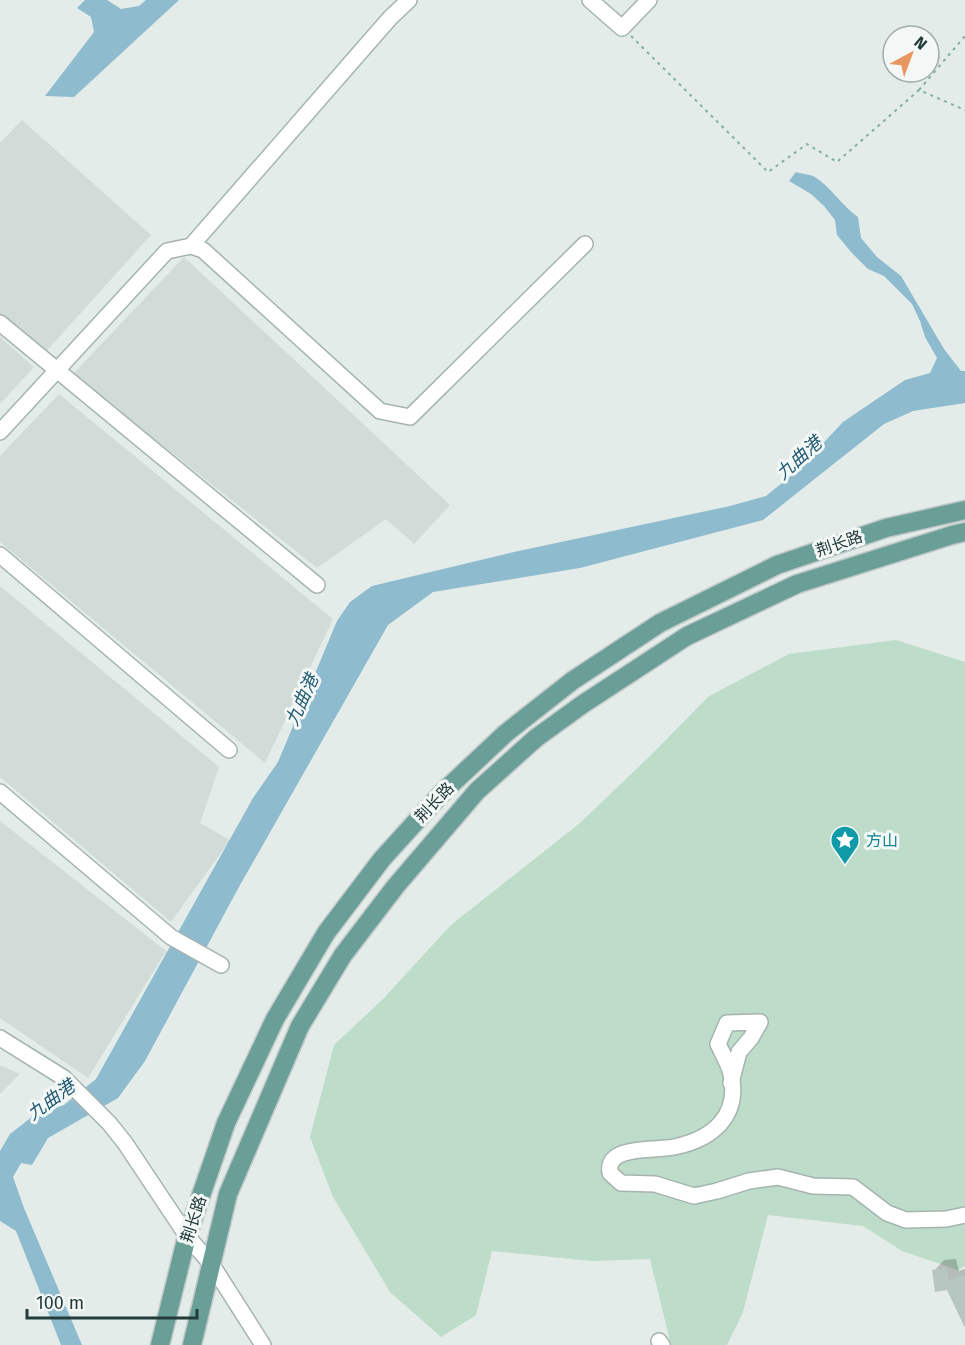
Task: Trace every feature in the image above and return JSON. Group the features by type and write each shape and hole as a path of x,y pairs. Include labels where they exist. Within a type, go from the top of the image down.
{"main road":[{"name":"荆长路","path":"160,1345 187,1236 231,1113 275,1019 326,933 382,859 441,794 506,733 572,681 660,623 777,565 886,528 965,510"},
{"name":"荆长路","path":"192,1345 228,1194 263,1107 300,1026 343,956 395,887 477,791 536,738 687,636 797,584 965,532"}],"street":[{"path":"191,246 390,18 409,0"},
{"path":"590,0 622,28 649,0"},
{"path":"0,432 167,251 191,246 203,250 380,411 410,417 585,244"},
{"path":"0,323 317,585"},
{"path":"0,555 229,750"},
{"path":"0,793 171,938 214,961"},
{"path":"0,1038 64,1078 109,1123 125,1143 187,1236 212,1265 263,1345"},
{"path":"731,1083 730,1109 724,1122 713,1132 673,1148 641,1149 623,1153 611,1161 610,1173 621,1183 655,1184 694,1196 748,1181 778,1177 813,1186 853,1187 887,1213 906,1220 946,1219 965,1215"}],"path":[{"path":"622,28 768,172 807,144 837,162 919,90 965,36"},
{"path":"919,90 965,110"}],"shaded area":[{"path":"22,120 151,235 43,355 0,315 0,143"},
{"path":"184,257 450,505 414,544 386,519 317,568 73,374"},
{"path":"0,337 34,367 0,404"},
{"path":"59,394 333,619 265,763 0,542 0,456"},
{"path":"0,586 219,767 200,823 230,840 171,922 0,777"},
{"path":"0,821 166,951 88,1078 0,1018"},
{"path":"0,1065 20,1074 0,1094"}],"green space":[{"path":"896,640 965,662 965,1266 958,1270 902,1251 863,1226 768,1215 743,1312 727,1345 671,1345 650,1259 592,1261 492,1251 476,1315 441,1337 390,1292 333,1197 310,1137 334,1045 383,999 451,925 580,823 709,696 789,654"}],"water":[{"path":"85,0 107,0 121,9 139,6 146,0 179,0 74,97 45,96 94,32 91,17 77,8"},
{"path":"796,172 813,176 821,181 858,217 861,238 877,257 901,276 944,349 961,371 965,371 965,403 913,411 884,424 763,520 580,568 433,592 388,625 240,885 145,1061 118,1098 48,1138 32,1165 21,1163 13,1177 82,1345 61,1345 16,1231 0,1221 0,1151 10,1134 37,1113 64,1105 96,1079 253,798 278,762 337,621 350,602 372,586 766,496 798,470 843,422 905,380 930,373 937,358 925,337 912,304 884,276 868,269 851,252 837,235 835,220 824,206 811,194 789,181"}],"building":[{"path":"946,1268 949,1280 965,1275 965,1328 947,1290 935,1292 932,1270"}],"place":[{"name":"方山","path":"845,866"}],"water label":[{"name":"九曲港","path":"799,458"},
{"name":"九曲港","path":"302,700"},
{"name":"九曲港","path":"51,1100"}]}
